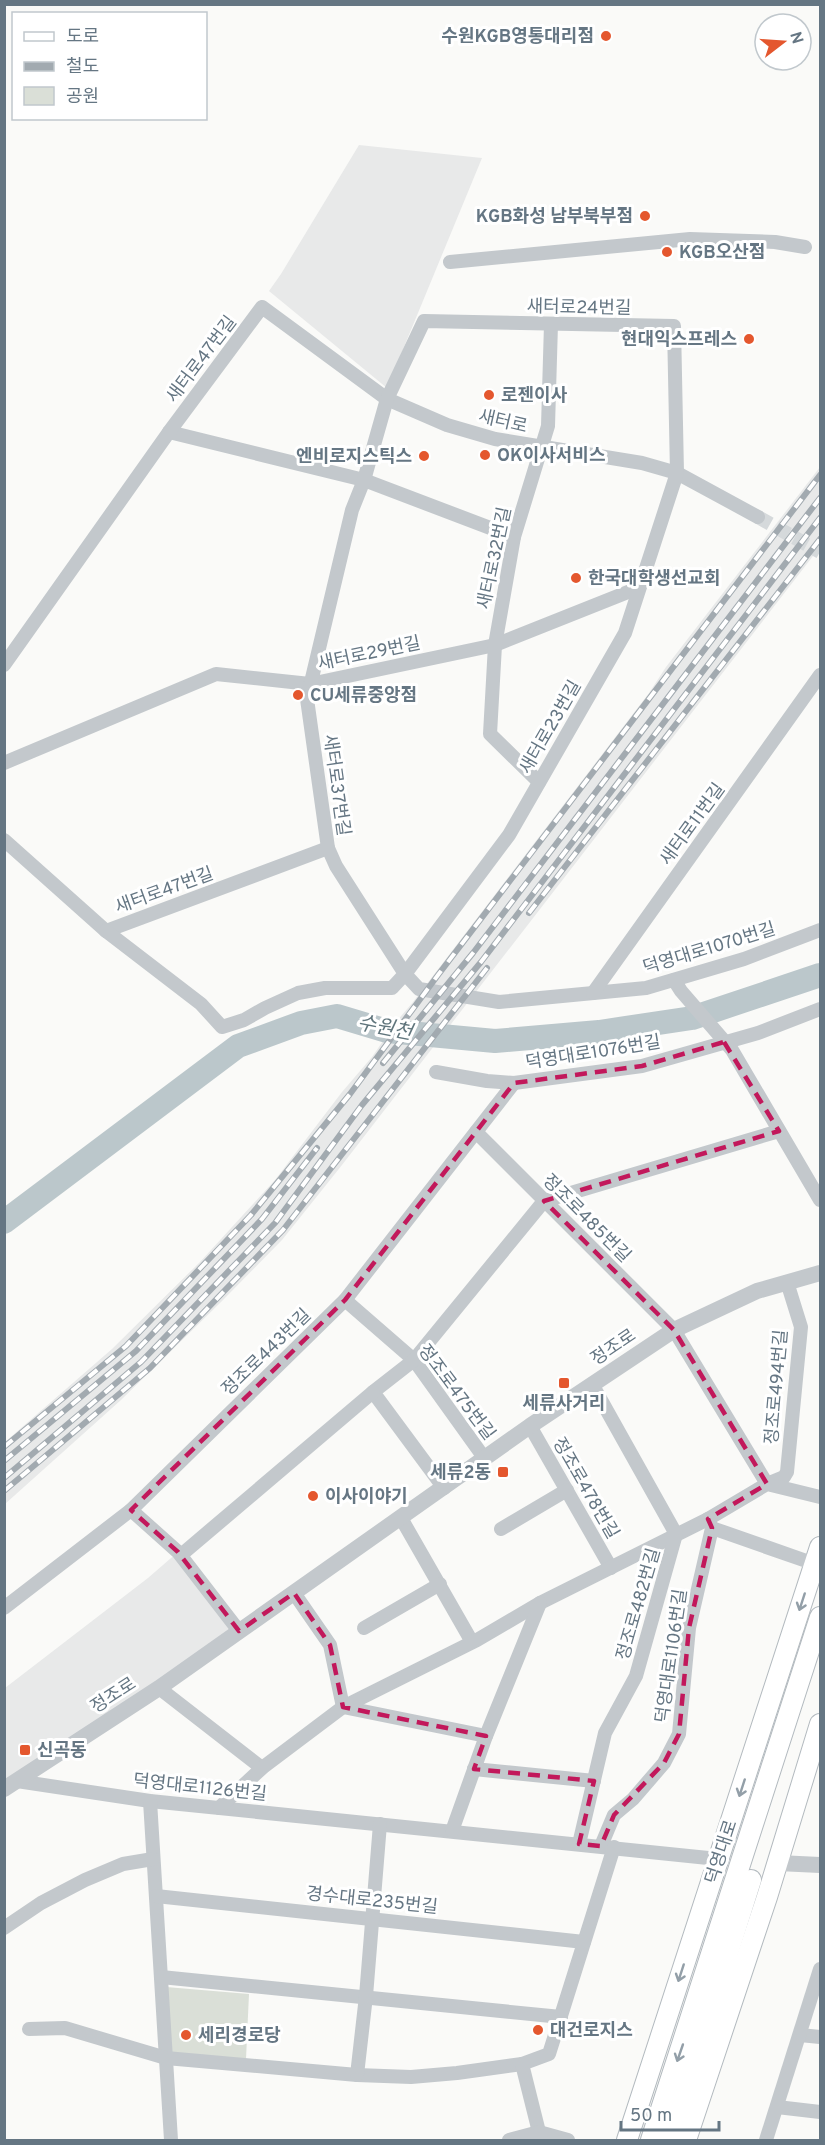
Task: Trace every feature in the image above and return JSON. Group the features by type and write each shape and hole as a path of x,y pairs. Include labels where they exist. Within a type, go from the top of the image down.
{"main road":[{"name":"덕영대로","path":"627,2140 818,1556"},
{"name":"덕영대로","path":"708,1991 820,1617"},
{"name":"덕영대로","path":"671,2104 820,1660"},
{"path":"686,2140 778,1863 820,1724"},
{"path":"702,1910 708,1991"},
{"path":"708,1991 755,1928"},
{"path":"651,2140 671,2104"},
{"path":"669,2140 671,2104"}],"street":[{"path":"450,262 690,239 775,242 805,247"},
{"name":"새터로","path":"262,307 387,399 447,425 495,439 642,464 677,473 758,517"},
{"name":"새터로47번길","path":"4,665 169,432 262,307"},
{"name":"새터로24번길","path":"387,399 424,321 674,326 677,473"},
{"name":"새터로32번길","path":"540,782 490,734 495,645 514,537 548,426 551,324"},
{"name":"새터로37번길","path":"387,399 364,480 352,510 307,699 328,848 336,866 405,974"},
{"path":"169,432 364,480 514,537"},
{"name":"새터로23번길","path":"405,974 509,835 625,633 677,473"},
{"name":"새터로29번길","path":"4,763 216,674 310,684 495,645 638,588"},
{"name":"새터로11번길","path":"593,993 820,675"},
{"name":"새터로47번길","path":"4,840 106,931 328,848"},
{"name":"덕영대로1070번길","path":"405,974 419,989 499,1002 677,985 820,930"},
{"path":"106,931 201,1004 222,1027 244,1020 298,993 325,988 392,988 405,974"},
{"path":"677,985 732,1050 820,1198"},
{"name":"덕영대로1076번길","path":"436,1072 514,1083 642,1066 720,1038 758,1033 820,1009"},
{"name":"정조로443번길","path":"4,1608 131,1510 345,1300 514,1083"},
{"path":"179,1554 414,1360 544,1201 779,1131"},
{"name":"정조로485번길","path":"476,1132 674,1330 766,1484"},
{"name":"정조로","path":"11,1785 159,1688 530,1426 674,1330 757,1291 820,1273"},
{"name":"정조로494번길","path":"766,1484 784,1477 787,1472 801,1327 787,1282"},
{"name":"정조로475번길","path":"345,1300 414,1360 485,1459"},
{"name":"정조로482번길","path":"579,1844 605,1733 636,1676 676,1534 592,1384"},
{"path":"373,1392 444,1488"},
{"name":"정조로478번길","path":"530,1426 611,1568"},
{"path":"219,1808 261,1768 343,1707 676,1534 710,1524 766,1484 820,1497"},
{"path":"501,1529 567,1490"},
{"path":"131,1510 179,1554 239,1631"},
{"path":"401,1518 472,1642"},
{"name":"덕영대로","path":"710,1524 818,1556"},
{"name":"덕영대로1106번길","path":"608,1847 614,1815 633,1799 664,1763 679,1734 689,1628 710,1524"},
{"path":"364,1628 440,1584"},
{"path":"294,1593 330,1645 343,1707"},
{"path":"452,1831 486,1736 540,1603"},
{"path":"159,1688 261,1768"},
{"path":"343,1707 486,1736"},
{"path":"474,1769 594,1781"},
{"name":"덕영대로1126번길","path":"11,1785 718,1859"},
{"path":"150,1801 171,2140"},
{"path":"357,2075 380,1824"},
{"path":"29,2029 65,2028 166,2058 357,2075 411,2077 522,2064 549,2054 584,1942 608,1847"},
{"path":"4,1928 41,1903 85,1880 123,1864 153,1859"},
{"path":"778,1863 820,1865"},
{"name":"경수대로235번길","path":"156,1896 584,1942"},
{"path":"766,2140 820,1969"},
{"path":"161,1977 561,2017"},
{"path":"800,2035 820,2037"},
{"path":"522,2064 539,2132"},
{"path":"777,2107 820,2112"},
{"path":"509,2140 539,2132 568,2140"}],"highlighted area":[{"path":"724,1042 779,1131 544,1201 674,1330 767,1484 708,1519 712,1528 689,1628 679,1734 664,1763 614,1815 601,1846 579,1844 594,1781 474,1769 486,1736 343,1707 330,1645 294,1593 239,1631 178,1552 131,1510 345,1300 514,1083 642,1066"}],"shaded area":[{"path":"359,145 482,158 387,388 269,291"},
{"path":"820,467 820,547 342,1165 282,1240 222,1301 121,1400 5,1504 5,1442 112,1349 200,1262 275,1180 342,1092 372,1057 396,1022"},
{"path":"178,1552 239,1631 5,1788 5,1688 148,1578"}],"green space":[{"path":"166,1987 249,1994 246,2059 170,2052"}],"waterway":[{"name":"수원천","path":"4,1222 238,1046 301,1023 337,1016 387,1031 495,1041 599,1032 692,1018 820,975"}],"tunnel":[{"path":"758,517 820,552"}],"railway":[{"path":"4,1447 126,1346 251,1215 350,1094 438,975 820,475"},
{"path":"383,1063 473,953 820,498"},
{"path":"4,1478 141,1362 275,1223 362,1105 481,962 820,518"},
{"path":"529,913 820,539"},
{"path":"4,1491 150,1368 283,1230 487,968"},
{"path":"4,1461 136,1351 262,1219 317,1148"}],"place":[{"name":"수원KGB영통대리점","path":"606,36"},
{"name":"KGB화성 남부북부점","path":"645,216"},
{"name":"KGB오산점","path":"667,252"},
{"name":"현대익스프레스","path":"749,339"},
{"name":"로젠이사","path":"489,395"},
{"name":"OK이사서비스","path":"485,455"},
{"name":"엔비로지스틱스","path":"424,456"},
{"name":"한국대학생선교회","path":"576,578"},
{"name":"CU세류중앙점","path":"298,695"},
{"name":"세류사거리","path":"564,1383"},
{"name":"세류2동","path":"503,1472"},
{"name":"이사이야기","path":"313,1496"},
{"name":"신곡동","path":"25,1750"},
{"name":"대건로지스","path":"538,2030"},
{"name":"세리경로당","path":"186,2035"}]}
